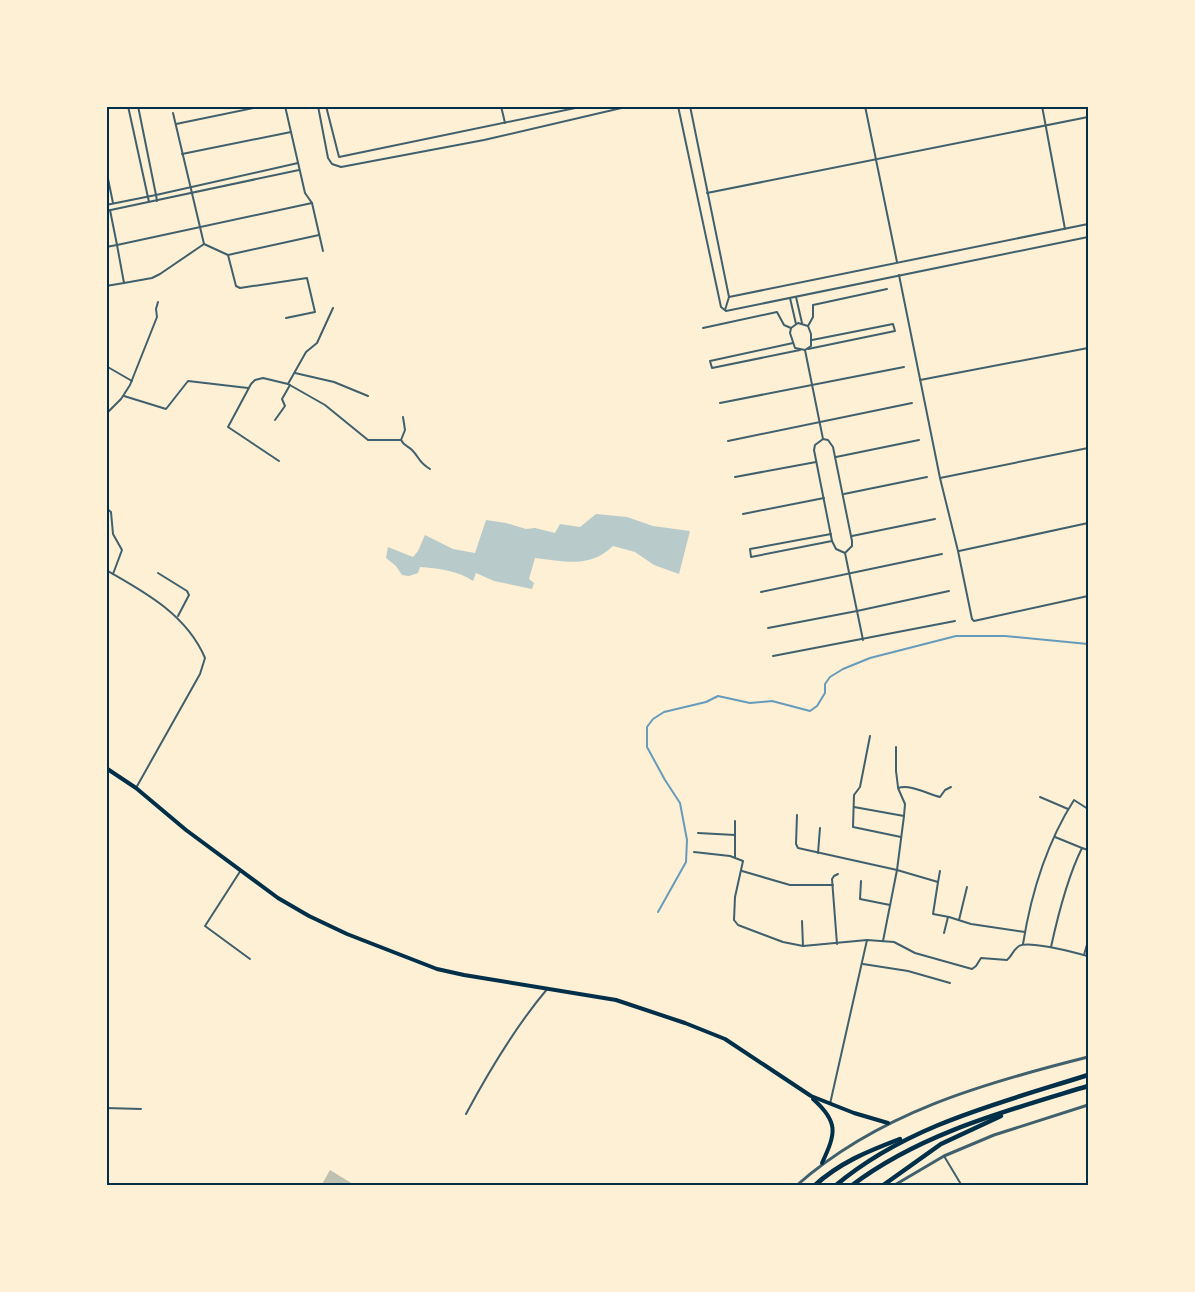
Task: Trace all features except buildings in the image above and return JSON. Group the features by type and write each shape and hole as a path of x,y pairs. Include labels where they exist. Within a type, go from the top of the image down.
{"highway":[{"path":"813,1185 835,1167 875,1148 964,1114 1089,1075"},
{"path":"852,1185 879,1167 940,1134 1089,1086"},
{"path":"882,1185 941,1144 1029,1104"},
{"path":"835,1185 867,1160 914,1135"}],"main road":[{"path":"106,768 136,788 186,830 278,898 347,934 436,969 616,1000 713,1033 738,1046 811,1096 825,1109 833,1124 834,1133 822,1163"},
{"path":"811,1096 888,1123"}],"street":[{"path":"128,106 149,202"},
{"path":"138,106 157,201"},
{"path":"176,124 263,106"},
{"path":"285,106 305,193 312,203 323,251"},
{"path":"318,106 328,158 341,167 484,140 630,106"},
{"path":"326,106 338,157 335,165"},
{"path":"501,106 505,123"},
{"path":"338,157 585,106"},
{"path":"678,106 713,277 721,307 725,310"},
{"path":"690,106 729,297 725,310"},
{"path":"865,106 897,263"},
{"path":"1042,106 1065,229"},
{"path":"173,113 204,244"},
{"path":"707,193 1089,117"},
{"path":"182,154 291,132"},
{"path":"106,205 298,163"},
{"path":"106,169 113,203"},
{"path":"124,283 108,211 299,170"},
{"path":"106,247 312,203"},
{"path":"729,297 1089,224"},
{"path":"204,244 228,255 319,235"},
{"path":"725,310 1089,237"},
{"path":"106,286 152,278 204,244"},
{"path":"228,255 236,285 240,288 307,278 315,312 286,318"},
{"path":"899,275 940,478 973,620 1089,596"},
{"path":"823,439 807,350 812,340 808,326 813,317 813,305 887,289"},
{"path":"796,297 802,323"},
{"path":"790,298 796,324"},
{"path":"106,414 124,396 132,381 157,317 158,302"},
{"path":"275,420 285,406 282,399 306,352 317,343 333,308"},
{"path":"703,328 777,312 784,325 791,328"},
{"path":"791,328 802,323 808,326"},
{"path":"793,344 711,361 712,368 895,332 893,324 812,340"},
{"path":"791,328 793,344 800,350"},
{"path":"920,380 1089,348"},
{"path":"106,366 132,381"},
{"path":"720,404 904,367"},
{"path":"295,374 334,382 368,396"},
{"path":"279,461 229,428 248,388 255,380 263,378 289,385 325,405 366,439 401,440"},
{"path":"124,396 166,409 188,381 248,388"},
{"path":"728,441 912,403"},
{"path":"401,440 405,430 403,417"},
{"path":"823,439 831,443 836,457 852,536 852,546 845,553"},
{"path":"823,439 815,445 816,462 832,541 836,549 845,553"},
{"path":"401,440 415,453 418,460 430,469"},
{"path":"836,457 919,440"},
{"path":"940,478 1089,448"},
{"path":"735,477 816,462"},
{"path":"843,494 927,477"},
{"path":"743,514 824,498"},
{"path":"106,508 111,512 113,532 122,550 113,574"},
{"path":"852,536 934,519"},
{"path":"958,551 1089,523"},
{"path":"831,534 750,549 752,557 832,541"},
{"path":"845,553 863,640"},
{"path":"760,592 942,554"},
{"path":"106,570 178,616 202,651 205,662 136,788"},
{"path":"158,573 187,591 189,595 178,616"},
{"path":"768,628 949,591"},
{"path":"773,656 955,621"},
{"path":"870,736 860,787 854,795 853,828 901,837"},
{"path":"883,941 897,870 905,804 898,792 896,747"},
{"path":"898,787 910,788 939,797 951,787"},
{"path":"1040,797 1068,809"},
{"path":"1069,797 1089,808"},
{"path":"1023,944 1031,900 1055,837 1074,800"},
{"path":"854,807 904,816"},
{"path":"797,815 796,847 897,870 938,882"},
{"path":"735,821 735,857"},
{"path":"818,853 820,828"},
{"path":"698,832 735,835"},
{"path":"1055,837 1089,850"},
{"path":"1051,947 1059,915 1082,848"},
{"path":"694,852 735,857 744,862 734,905 736,923 783,942 803,946 867,940 894,942 922,955 972,969 981,958 1009,959 1013,951 1023,944 1051,947 1089,956"},
{"path":"241,870 205,926 250,958"},
{"path":"742,871 790,885 833,885"},
{"path":"940,871 932,914 971,924 1025,932"},
{"path":"837,944 833,877 838,874"},
{"path":"861,881 860,899 890,905"},
{"path":"959,920 967,886"},
{"path":"944,933 948,917"},
{"path":"802,921 803,946"},
{"path":"830,1104 867,940"},
{"path":"1083,955 1089,941"},
{"path":"863,964 908,971 950,983"},
{"path":"466,1114 497,1057 523,1018 548,988"},
{"path":"796,1185 822,1163 853,1142 888,1123 954,1096 1089,1057"},
{"path":"893,1185 944,1156 994,1135 1089,1105"},
{"path":"106,1108 141,1109"},
{"path":"944,1156 962,1185"}],"shaded area":[{"path":"596,514 627,517 653,526 690,531 679,574 654,565 635,552 613,546 586,561 567,562 535,558 529,579 534,583 532,589 494,581 476,573 473,581 455,572 434,568 420,567 418,573 409,576 402,575 386,558 388,547 413,557 425,535 453,549 475,553 486,520 555,533 560,524 580,527"}],"waterway":[{"path":"658,912 686,862 687,840 680,803 647,747 647,727 653,719 664,712 706,702 718,696 750,703 772,701 810,711 817,706 825,693 825,684 830,677 843,669 870,658 956,636 1005,636 1088,644"}]}
